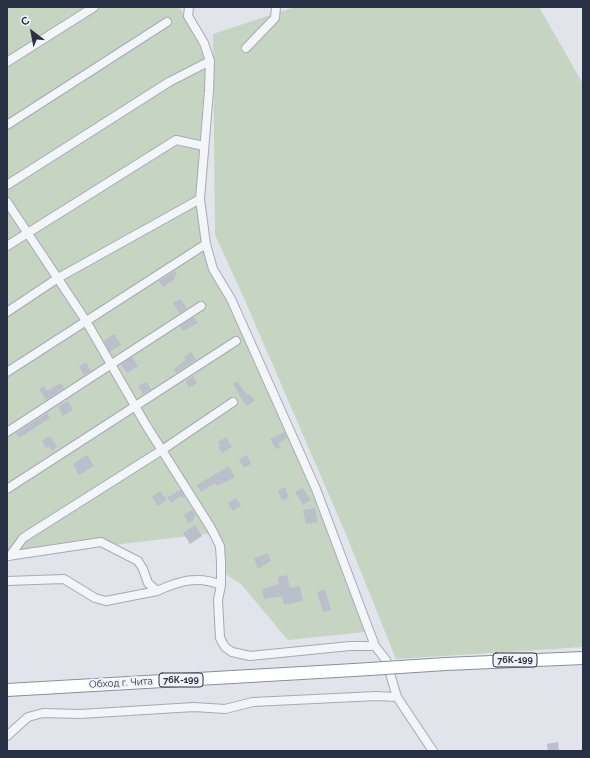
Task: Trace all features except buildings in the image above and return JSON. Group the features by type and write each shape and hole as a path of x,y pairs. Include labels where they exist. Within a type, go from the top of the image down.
{"highway":[{"name":"Обход г. Чита","path":"7,690 446,664 583,658"}],"street":[{"path":"7,62 94,7"},
{"path":"189,7 188,16 204,43 210,62 200,199 206,244 213,269 231,299 316,489 375,646 386,660 397,697 433,751"},
{"path":"246,48 275,18 276,7"},
{"path":"7,125 167,22"},
{"path":"7,185 169,82 210,62"},
{"path":"7,246 176,140 204,146"},
{"path":"7,312 58,278 200,199"},
{"path":"7,202 86,321 136,407 211,528 220,546 222,563 221,585 218,600 220,638 225,647 232,652 250,656 350,646 375,646"},
{"path":"7,372 206,244"},
{"path":"7,432 111,363 201,306"},
{"path":"7,489 236,341"},
{"path":"8,556 23,538 162,450 232,402"},
{"path":"8,556 101,542 138,562 143,569 148,583 158,591"},
{"path":"7,581 64,578 95,598 106,601 158,591 176,582 191,579 206,580 221,585"},
{"path":"7,736 28,717 43,713 80,714 194,707 225,709 253,702 376,696 397,697"}],"green space":[{"path":"7,7 179,7 193,29 206,61 196,200 201,231 228,299 309,484 365,632 288,640 241,584 224,573 213,533 7,558"},
{"path":"295,7 539,7 583,84 583,647 396,659 345,532 215,235 213,34"}]}
